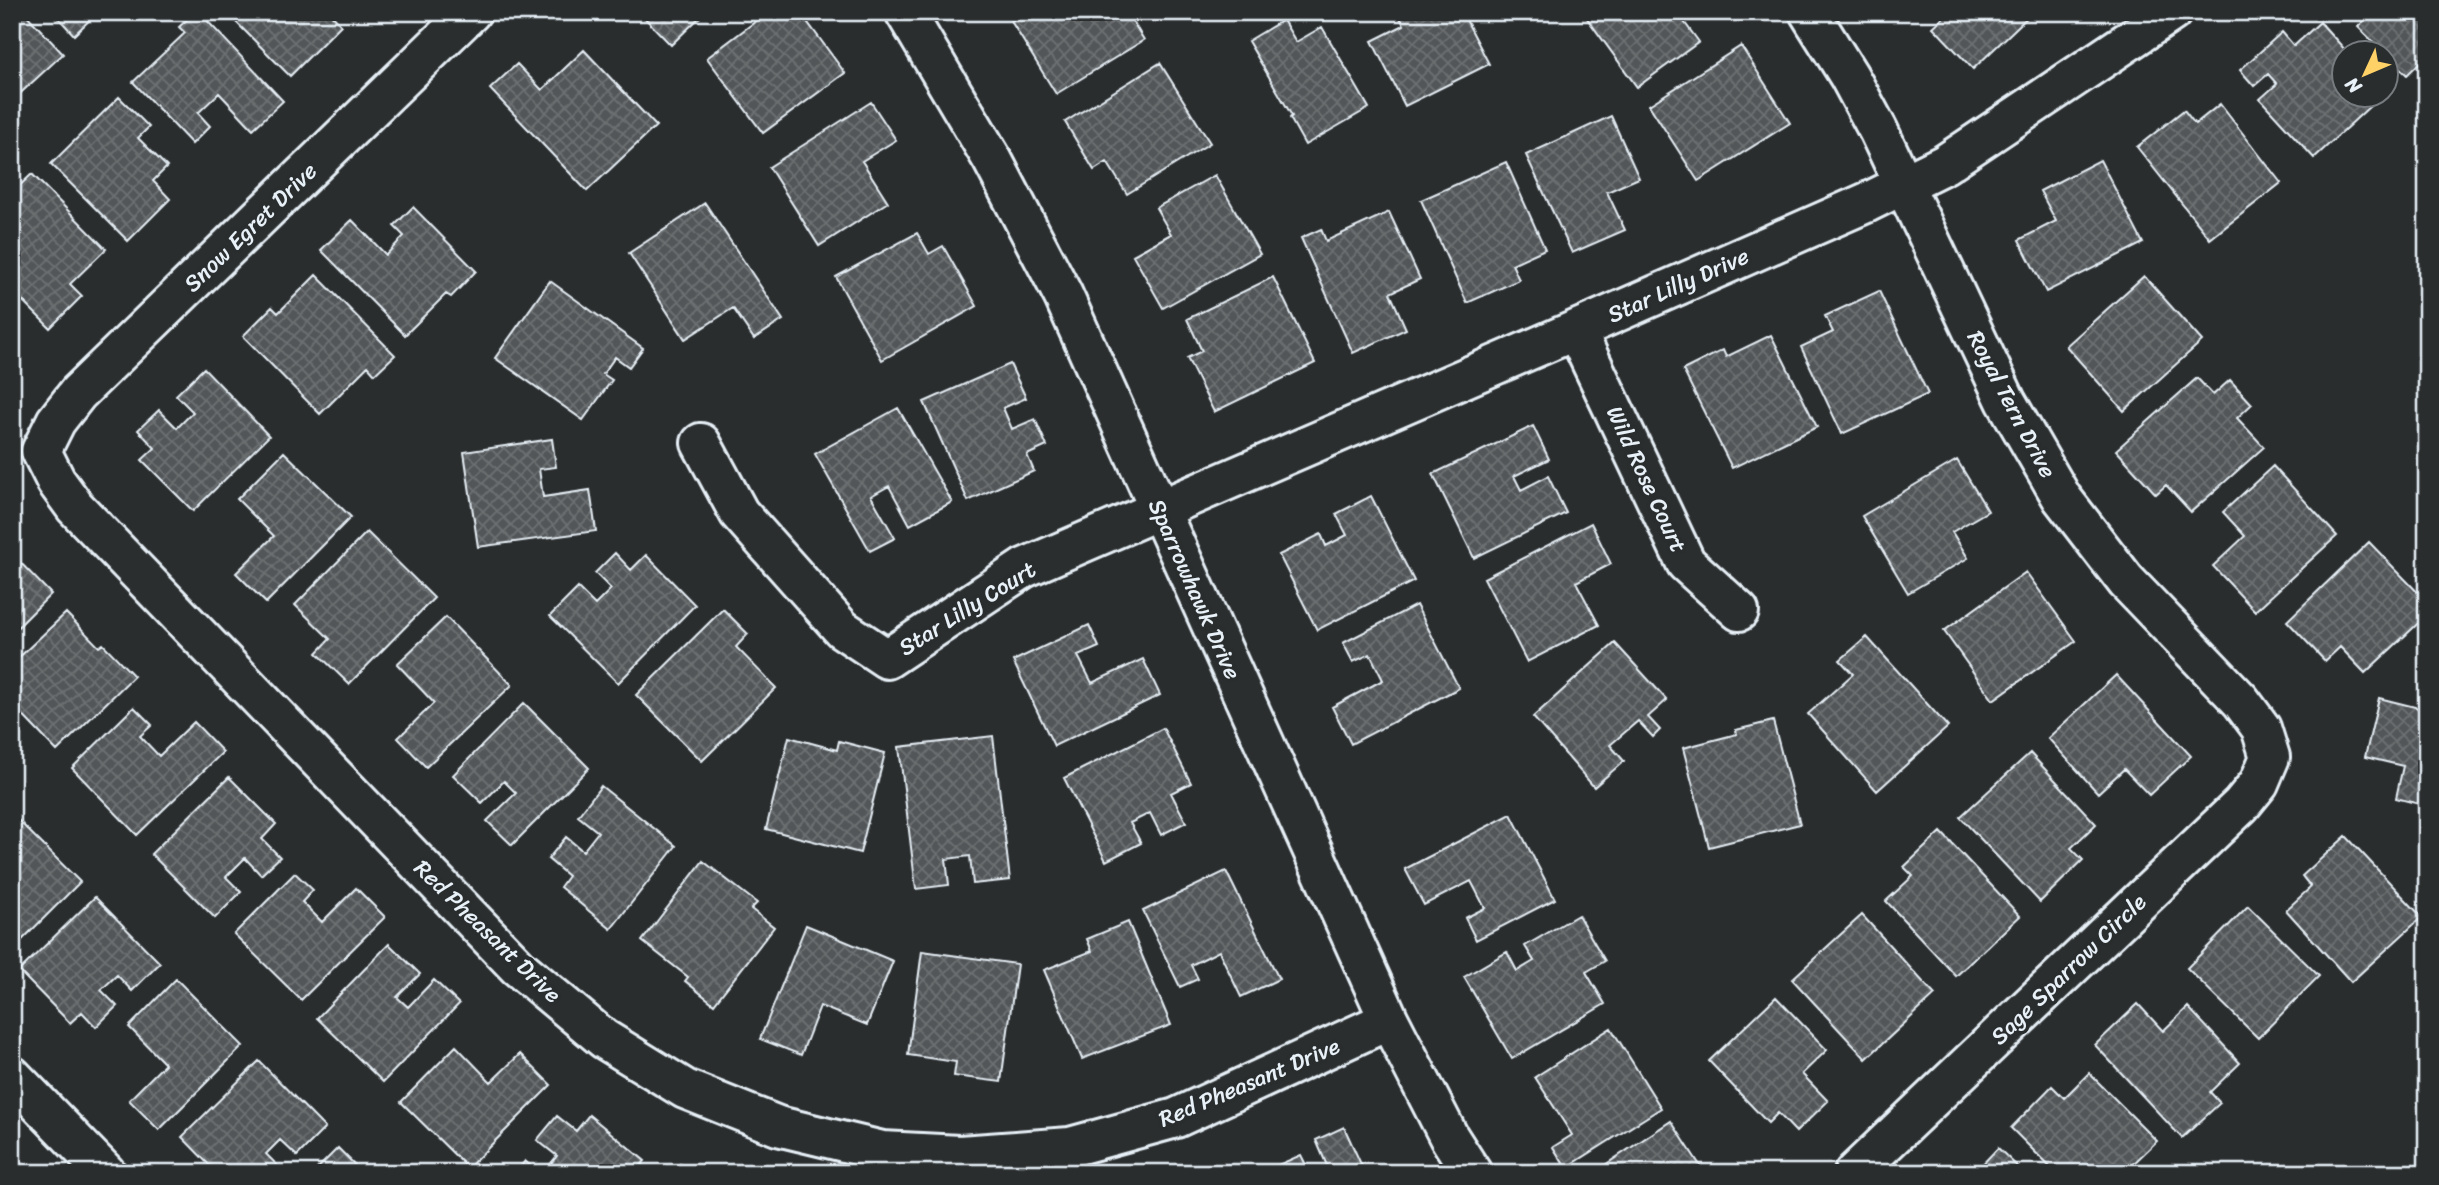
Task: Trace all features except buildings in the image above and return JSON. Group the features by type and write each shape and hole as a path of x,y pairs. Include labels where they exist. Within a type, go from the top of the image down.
{"street":[{"name":"Sparrowhawk Drive","path":"905,12 992,159 1063,295 1389,1020 1449,1137 1472,1173"},
{"name":"Royal Tern Drive","path":"1809,12 1849,76 1878,130 2006,401 2062,498 2126,582 2241,701 2261,728 2270,757"},
{"name":"Star Lilly Drive","path":"1159,510 1868,202 1945,164 2172,12"},
{"name":"Snow Egret Drive","path":"41,451 56,421 78,393 462,15"},
{"name":"Wild Rose Court","path":"1576,330 1686,563 1739,611"},
{"name":"Star Lilly Court","path":"701,443 738,513 842,629 887,659 1024,568 1159,510"},
{"name":"Red Pheasant Drive","path":"41,451 56,481 75,507 518,967 604,1039 685,1088 778,1126 882,1151 960,1155 1070,1147 1176,1118 1389,1020"},
{"name":"Sage Sparrow Circle","path":"1854,1173 2241,805 2259,783 2270,757"},
{"path":"12,1076 106,1173"}]}
